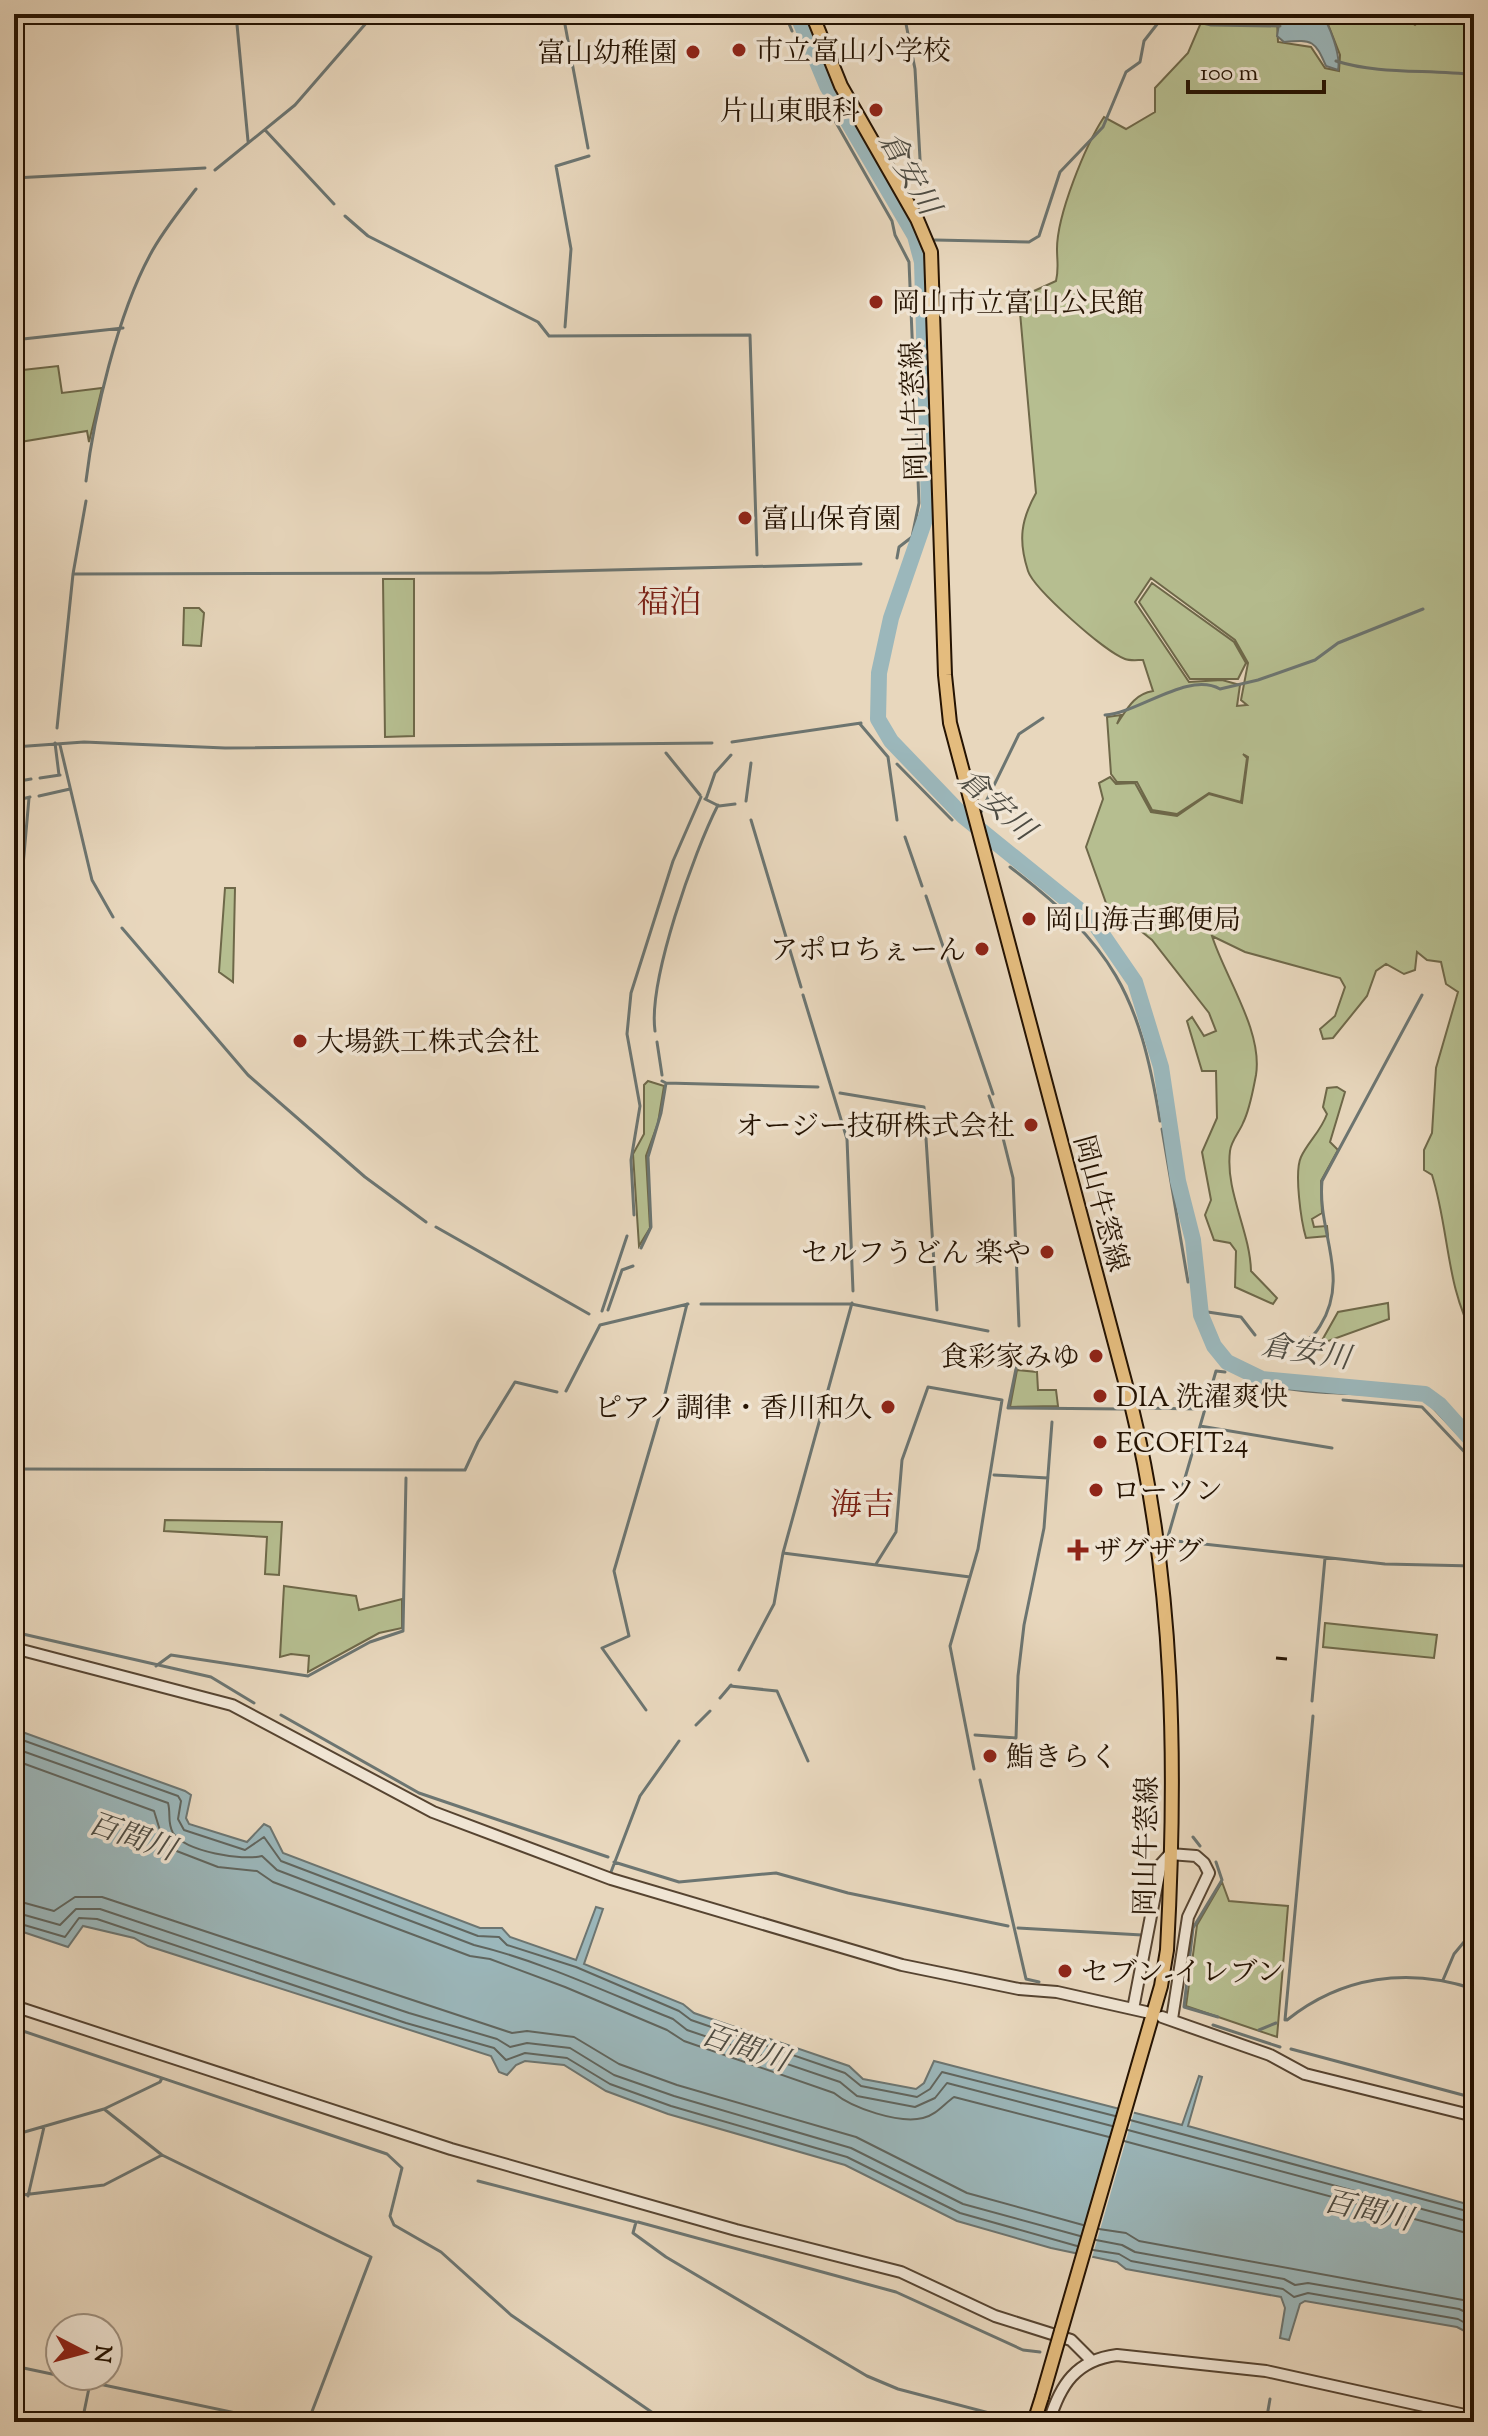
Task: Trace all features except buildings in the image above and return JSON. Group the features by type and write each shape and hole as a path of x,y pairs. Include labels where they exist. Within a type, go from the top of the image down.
{"main road":[{"name":"岡山牛窓線","path":"812,14 841,86 917,219 931,252 946,698 954,746 1148,1470 1169,1634 1170,1854 1167,1950 1161,1986 1034,2422"}],"street":[{"path":"14,1648 232,1705 433,1812 622,1883 902,1965 1146,2012"},
{"path":"1133,2009 1161,1864 1170,1854 1196,1856 1209,1873 1208,1882 1188,1917 1167,2018 1270,2055 1305,2074 1474,2116"},
{"path":"14,2006 451,2149 621,2199 901,2272 995,2316 1071,2340 1092,2361"},
{"path":"1049,2422 1065,2382 1092,2361 1117,2355 1266,2371 1474,2417"}],"green space":[{"path":"1194,14 1231,14 1232,19 1277,21 1278,42 1311,47 1325,68 1339,71 1340,55 1324,14 1400,14 1415,25 1422,19 1410,17 1410,14 1423,14 1423,18 1425,14 1474,14 1474,1336 1458,1298 1432,1175 1424,1170 1424,1150 1432,1133 1436,1068 1458,992 1446,984 1441,962 1427,960 1417,952 1415,970 1404,974 1386,964 1376,971 1367,996 1333,1038 1323,1039 1320,1029 1335,1016 1345,987 1340,978 1245,952 1212,936 1249,1022 1257,1058 1249,1106 1231,1147 1231,1181 1247,1241 1251,1271 1277,1298 1273,1304 1235,1287 1236,1251 1230,1243 1214,1240 1205,1215 1211,1200 1202,1152 1217,1118 1216,1071 1202,1071 1187,1021 1192,1017 1204,1036 1216,1031 1209,1013 1152,940 1106,903 1086,847 1103,799 1099,783 1110,777 1116,784 1135,783 1151,812 1177,816 1209,794 1242,803 1248,757 1243,754 1247,758 1241,802 1209,793 1177,814 1152,810 1137,782 1117,782 1111,774 1107,717 1121,715 1117,724 1136,699 1153,691 1143,660 1125,659 1087,633 1033,580 1025,560 1023,530 1036,493 1019,301 1034,299 1034,291 1056,281 1058,235 1067,200 1104,117 1126,129 1155,112 1155,88 1188,53 1203,18","holes":["1151,578 1235,640 1248,663 1241,700 1247,705 1237,706 1240,685 1222,680 1189,682 1135,602"]},
{"path":"58,366 62,393 102,388 89,442 87,431 14,443 14,371"},
{"path":"383,579 414,579 414,736 385,737"},
{"path":"1152,583 1234,642 1246,663 1238,679 1190,679 1139,602"},
{"path":"184,608 199,608 204,613 201,646 183,645"},
{"path":"225,888 235,888 233,982 219,972"},
{"path":"648,1081 664,1086 658,1123 646,1156 650,1228 639,1246 633,1154 644,1134 644,1085"},
{"path":"1337,1087 1345,1092 1330,1142 1338,1150 1321,1181 1322,1213 1312,1219 1314,1227 1327,1226 1328,1236 1306,1238 1299,1197 1299,1164 1327,1114 1323,1107 1327,1088"},
{"path":"1388,1303 1389,1319 1320,1344 1338,1312"},
{"path":"1017,1370 1037,1372 1038,1390 1056,1390 1058,1406 1010,1407"},
{"path":"165,1520 282,1522 279,1575 265,1574 267,1537 164,1531"},
{"path":"284,1586 356,1596 359,1610 402,1599 402,1628 379,1633 308,1672 309,1656 291,1654 280,1657"},
{"path":"1325,1623 1437,1635 1434,1658 1323,1647"},
{"path":"1222,1882 1229,1901 1288,1906 1277,2037 1186,2006 1197,1925"}],"water":[{"path":"1320,14 1334,40 1338,70 1326,66 1312,44 1284,42 1277,36 1279,24 1285,16"},
{"name":"百間川","path":"14,1729 185,1791 191,1795 186,1818 189,1824 247,1842 264,1824 270,1827 283,1853 480,1928 502,1928 510,1937 576,1960 596,1907 603,1909 584,1964 683,2004 694,2013 849,2066 863,2079 916,2089 924,2083 934,2061 1182,2125 1199,2076 1202,2077 1188,2126 1474,2206 1474,2336 1457,2327 1305,2301 1300,2304 1289,2340 1280,2338 1285,2308 1281,2297 1126,2269 1117,2262 1051,2248 957,2221 845,2165 668,2114 606,2091 564,2065 525,2061 507,2075 499,2072 491,2056 148,1946 134,1938 83,1926 68,1947 14,1929"}],"pier":[{"path":"1119,2105 1135,2109 1091,2261 1075,2258"}],"waterway":[{"path":"236,14 248,141"},
{"path":"215,170 295,105 374,14"},
{"path":"563,14 588,148"},
{"path":"785,14 792,31"},
{"name":"倉安川","path":"797,14 827,86 915,236 922,262 929,508 891,618 879,673 878,719 891,741 963,816 1093,921 1135,982 1161,1067 1178,1181 1193,1240 1201,1315 1214,1346 1227,1362 1262,1379 1425,1394 1440,1405 1474,1443"},
{"path":"904,14 915,69 922,195"},
{"path":"935,240 1029,242 1039,236 1060,172 1103,127 1126,72 1140,62 1144,41 1165,14 1211,25 1280,26"},
{"path":"1336,61 1387,70 1474,75"},
{"path":"822,98 892,221 895,235 909,262 919,503 912,537 899,547 897,558"},
{"path":"266,131 334,204"},
{"path":"565,327 571,249 556,166 589,156"},
{"path":"14,178 205,168"},
{"path":"86,481 101,396 138,279 155,246 196,189"},
{"path":"345,216 368,236 538,322 549,336 750,335 757,555"},
{"path":"14,340 123,328"},
{"path":"73,574 86,501"},
{"path":"57,728 73,574 490,573 861,564"},
{"path":"1105,715 1133,708 1193,685 1220,689 1258,680 1315,660 1338,643 1423,609"},
{"path":"980,814 1019,734 1043,718"},
{"name":"倉安川","path":"873,721 878,719"},
{"path":"732,742 861,723"},
{"path":"860,724 888,757 897,820"},
{"path":"14,747 84,742 225,748 712,743"},
{"path":"55,743 59,775"},
{"path":"60,745 92,880 113,917"},
{"path":"666,753 700,795"},
{"path":"706,799 715,773 731,755"},
{"path":"746,801 751,763"},
{"path":"897,764 952,820"},
{"path":"40,778 60,775"},
{"path":"14,782 31,779"},
{"path":"39,796 70,789"},
{"path":"14,801 30,797"},
{"path":"634,1215 631,1160 640,1106 627,1034 631,993 673,861 701,797"},
{"path":"14,967 29,798"},
{"path":"705,799 719,806 735,804"},
{"path":"655,1031 659,981 675,916 718,805"},
{"path":"751,820 801,987"},
{"path":"905,837 922,886"},
{"path":"1010,867 1074,922 1116,976 1142,1038 1160,1121"},
{"path":"926,896 993,1094"},
{"path":"122,928 248,1075 365,1177 426,1222"},
{"path":"803,995 847,1139 853,1291"},
{"path":"1285,1345 1310,1338 1329,1308 1333,1272 1324,1218 1322,1181 1422,995"},
{"path":"657,1042 662,1075"},
{"path":"641,1248 651,1227 648,1157 661,1113 666,1083 662,1081"},
{"path":"666,1083 818,1087"},
{"path":"840,1093 924,1107 937,1310"},
{"path":"989,1096 994,1110"},
{"path":"998,1118 1013,1178 1019,1326"},
{"path":"1162,1129 1188,1282"},
{"path":"436,1227 589,1314"},
{"path":"602,1311 627,1236"},
{"path":"608,1310 622,1270 633,1266"},
{"path":"739,1670 774,1604 783,1553 852,1303"},
{"path":"646,1710 602,1648 629,1636 614,1571 660,1414 687,1304"},
{"path":"566,1391 600,1325 688,1304"},
{"path":"701,1304 851,1304 988,1331"},
{"path":"1201,1311 1241,1317 1255,1335"},
{"path":"1018,1359 1008,1408 1124,1409"},
{"path":"1225,1372 1216,1371 1167,1540 1385,1564 1474,1566"},
{"path":"1247,1373 1246,1378 1290,1389 1424,1398 1474,1451"},
{"path":"14,1469 465,1470 478,1442 515,1382 557,1392"},
{"path":"876,1564 896,1532 902,1460 928,1387 1002,1400 978,1549 950,1646 974,1769"},
{"path":"1343,1400 1422,1407 1474,1462"},
{"path":"1139,1408 1201,1409"},
{"path":"975,1735 1016,1738 1018,1676 1024,1625 1044,1528 1052,1422"},
{"path":"1200,1426 1332,1448"},
{"path":"994,1475 1048,1478"},
{"path":"156,1666 171,1655 308,1676 370,1642 403,1631 406,1478"},
{"path":"783,1553 970,1577"},
{"path":"1312,1701 1325,1558"},
{"path":"14,1632 211,1677 254,1703"},
{"path":"720,1698 731,1685"},
{"path":"730,1686 777,1691 808,1761"},
{"path":"696,1725 710,1711"},
{"path":"281,1715 419,1793 608,1857"},
{"path":"1285,2020 1313,1716"},
{"path":"1467,1783 1474,1727"},
{"path":"611,1872 640,1796 679,1741"},
{"path":"980,1780 1026,1979 1039,1982"},
{"path":"1466,1790 1474,1872"},
{"path":"1193,1837 1200,1846"},
{"path":"614,1862 679,1882 776,1873 848,1893 1008,1926"},
{"path":"1216,1862 1222,1880 1193,1928 1184,2007 1218,2017"},
{"path":"1018,1928 1142,1935"},
{"path":"1443,1980 1454,1954 1474,1930"},
{"path":"1287,2020 1330,1994 1376,1980 1425,1978 1474,1989"},
{"path":"1259,2030 1276,2023"},
{"path":"1213,2025 1280,2047"},
{"path":"14,2028 387,2154 402,2168 390,2216 394,2225 441,2252 511,2315 666,2422"},
{"path":"1291,2049 1474,2098"},
{"path":"14,2135 104,2109 160,2082 162,2078"},
{"path":"104,2109 162,2155 371,2257 308,2422"},
{"path":"28,2196 44,2127"},
{"path":"14,2196 104,2185 162,2155"},
{"path":"478,2181 636,2222 633,2233 666,2257 867,2376 898,2389 1020,2421"},
{"path":"638,2222 896,2292 1023,2350 1040,2352"},
{"path":"14,2366 278,2422"},
{"path":"82,2422 88,2392"},
{"path":"1266,2422 1270,2399"},
{"path":"318,2416 347,2422"}],"railway":[{"path":"1276,1658 1287,1659"}],"place":[{"name":"市立富山小学校","path":"739,50"},
{"name":"富山幼稚園","path":"693,52"},
{"name":"片山東眼科","path":"876,110"},
{"name":"岡山市立富山公民館","path":"876,302"},
{"name":"富山保育園","path":"745,518"},
{"name":"岡山海吉郵便局","path":"1029,919"},
{"name":"アポロちぇーん","path":"982,949"},
{"name":"大場鉄工株式会社","path":"300,1041"},
{"name":"オージー技研株式会社","path":"1031,1125"},
{"name":"セルフうどん 楽や","path":"1047,1252"},
{"name":"食彩家みゆ","path":"1096,1356"},
{"name":"DIA 洗濯爽快","path":"1100,1396"},
{"name":"ピアノ調律・香川和久","path":"888,1407"},
{"name":"ECOFIT24","path":"1100,1442"},
{"name":"ローソン","path":"1096,1490"},
{"name":"ザグザグ","path":"1078,1550"},
{"name":"鮨きらく","path":"990,1756"},
{"name":"セブン-イレブン","path":"1065,1971"}],"district":[{"name":"福泊","path":"669,602"},
{"name":"海吉","path":"862,1504"}]}
